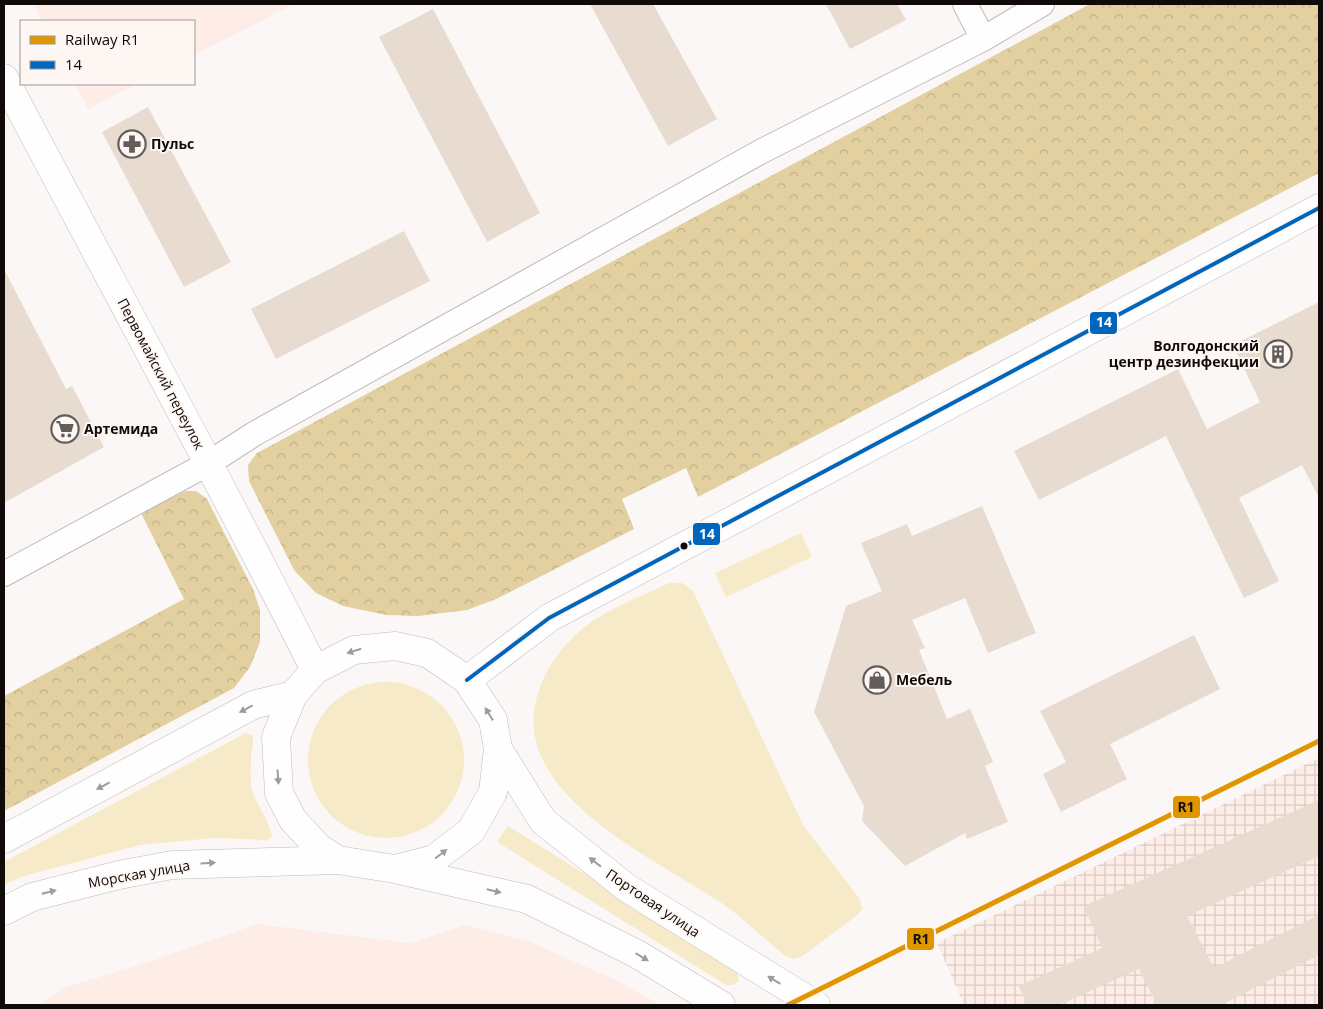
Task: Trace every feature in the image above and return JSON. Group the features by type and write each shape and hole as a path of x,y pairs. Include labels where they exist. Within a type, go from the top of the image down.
{"main road":[{"name":"Первомайский переулок","path":"4,78 158,372 209,463 315,670"},
{"path":"467,680 549,618 1319,208"},
{"path":"338,860 319,848 293,820 279,793 276,737 293,695 315,670 354,650 394,646 426,653 467,680 493,720 498,749 493,792 471,831 434,859 395,868"},
{"path":"4,839 253,705 293,695"},
{"name":"Портовая улица","path":"498,749 542,821 627,888 816,1005"},
{"name":"Морская улица","path":"4,911 32,897 120,874 172,865 338,860 395,868"},
{"path":"395,868 526,898 637,954 721,1005"}],"street":[{"path":"965,4 983,38"},
{"path":"4,574 209,463 271,425 762,151 983,38 1042,4"}],"shaded area":[{"path":"33,4 294,4 195,54 195,20 41,20"},
{"path":"76,85 135,85 88,109"},
{"path":"801,533 812,557 726,597 715,573"},
{"path":"669,583 682,583 693,591 803,825 859,898 863,909 801,957 793,959 784,955 726,906 629,846 595,821 566,793 544,763 534,730 538,693 545,675 561,650 582,629 592,622 613,609"},
{"path":"378,682 394,682 409,685 423,691 446,710 455,723 461,737 464,760 463,775 455,797 436,820 423,829 409,835 394,838 378,838 363,835 349,829 326,810 317,797 311,783 308,768 308,752 311,737 317,723 336,700 349,691 363,685"},
{"path":"246,733 252,735 253,740 251,758 252,790 269,825 272,837 267,840 214,838 140,845 24,876 4,885 4,862"},
{"path":"1319,758 1319,1005 964,1005 937,943"},
{"path":"508,826 737,969 739,981 733,985 726,985 497,842"},
{"path":"257,924 410,943 465,925 528,941 616,980 661,1005 38,1005 66,987 149,962"}],"green space":[{"path":"1090,4 1319,4 1319,173 698,497 686,468 622,499 634,529 496,599 467,610 418,616 386,615 343,606 316,593 294,570 249,481 248,465 257,453"},
{"path":"185,491 196,491 207,499 253,589 260,610 260,642 250,667 234,688 4,811 4,696 184,599 141,513"}],"building":[{"path":"590,4 653,4 717,119 668,146"},
{"path":"826,4 897,4 906,20 850,49"},
{"path":"433,9 540,213 487,242 379,37"},
{"path":"148,107 231,262 184,287 102,132"},
{"path":"404,231 430,281 276,359 251,309"},
{"path":"4,269 66,389 72,386 104,447 4,503"},
{"path":"1319,302 1319,498 1302,465 1239,498 1279,581 1244,598 1166,436 1039,500 1014,451 1178,369 1207,429 1260,402 1233,345"},
{"name":"Мебель","path":"982,506 1036,633 988,653 965,598 912,620 925,648 919,650 947,719 970,709 993,762 985,766 1008,822 967,839 965,833 905,866 862,821 864,806 814,712 846,606 882,591 861,543 907,524 912,536"},
{"path":"1194,635 1220,689 1110,744 1127,779 1061,812 1043,774 1066,762 1040,711"},
{"path":"1319,800 1319,856 1187,916 1214,968 1319,915 1319,955 1221,1005 1157,1005 1139,969 1059,1005 1027,1005 1019,986 1102,948 1084,906"}],"rail line":[{"name":"R1","path":"788,1005 1319,741"}],"transit line":[{"name":"14","path":"467,680 549,618 1319,208"}],"place":[{"name":"Пульс","path":"132,144"},
{"name":"Волгодонский центр дезинфекции","path":"1278,354"},
{"name":"Артемида","path":"65,429"},
{"name":"Мебель","path":"877,680"}]}
